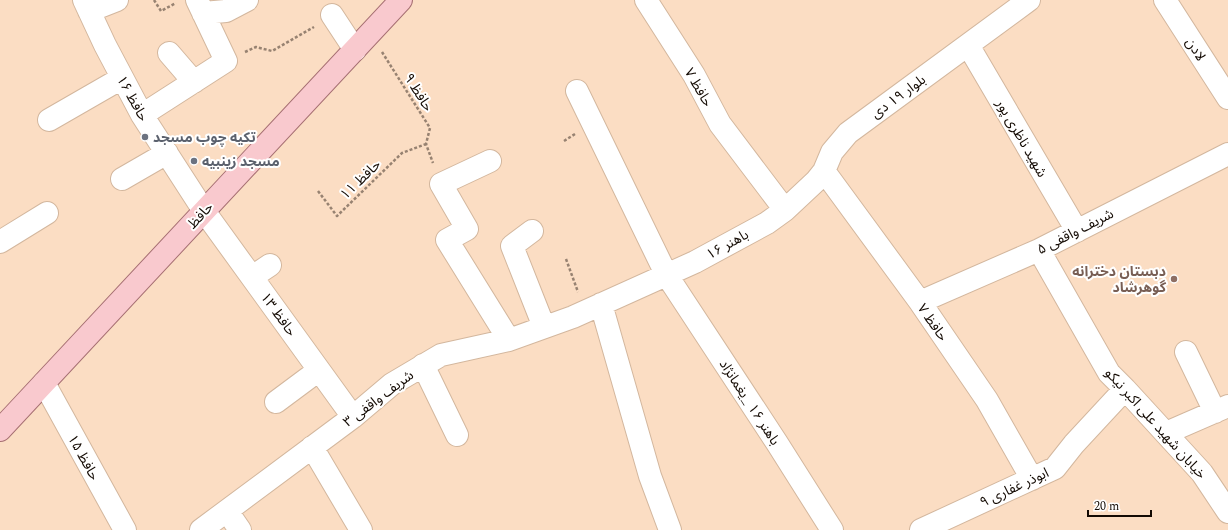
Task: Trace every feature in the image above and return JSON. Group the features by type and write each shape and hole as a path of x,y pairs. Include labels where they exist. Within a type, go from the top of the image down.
{"main road":[{"name":"حافظ","path":"0,430 401,0"}],"street":[{"path":"87,6 117,0"},
{"path":"200,7 226,10 247,0"},
{"name":"حافظ ۷","path":"646,0 694,75 720,124 785,210"},
{"name":"بلوار ۱۹ دی","path":"785,210 816,181 824,171 832,152 848,133 1029,0"},
{"name":"لادن","path":"1165,0 1228,98"},
{"name":"حافظ ۱۶","path":"87,6 142,115 204,211"},
{"path":"142,115 226,62 200,7"},
{"path":"332,15 355,50"},
{"name":"شهید ناظری پور","path":"968,45 1077,231"},
{"path":"169,52 194,82"},
{"path":"49,120 122,78"},
{"name":"باهنر ۱۶ _یغمانژاد","path":"577,91 666,274 832,530"},
{"path":"122,179 167,153"},
{"name":"شریف واقفی ۵","path":"920,302 1039,250 1228,154"},
{"path":"490,160 441,184 467,229 446,240 509,340"},
{"name":"حافظ ۷","path":"824,171 920,302 987,400 1032,478"},
{"name":"باهنر ۱۶","path":"666,274 702,258 767,223 785,210"},
{"name":"حافظ ۱۳","path":"204,211 261,271 319,370 353,417"},
{"path":"0,242 47,213"},
{"path":"532,231 512,246 544,328"},
{"name":"خیابان شهید علی اکبر نیکو","path":"1039,250 1109,373 1166,433 1202,474 1228,512"},
{"name":"شریف واقفی ۳","path":"201,530 353,417 392,384 441,354 509,340 544,328 593,308 666,274"},
{"path":"593,308 650,476 670,530"},
{"path":"1166,433 1221,409 1186,352"},
{"path":"423,365 457,435"},
{"path":"276,402 319,370"},
{"name":"حافظ ۱۵","path":"44,383 125,530"},
{"name":"ابوذر غفاری ۹","path":"921,530 1055,468 1074,444 1125,389"},
{"path":"312,447 361,530"},
{"path":"227,511 240,530"}],"path":[{"path":"154,0 161,11 181,0"},
{"path":"226,62 256,47 272,51 314,27 318,34"},
{"name":"حافظ ۹","path":"370,33 430,128 426,144 435,167"},
{"name":"حافظ ۱۱","path":"318,191 337,216 402,153 426,144"},
{"path":"566,259 593,308"}],"place":[{"name":"تکیه چوب مسجد","path":"145,137"},
{"name":"مسجد زینبیه","path":"194,161"},
{"name":"دبستان دخترانه گوهرشاد","path":"1174,279"}]}
